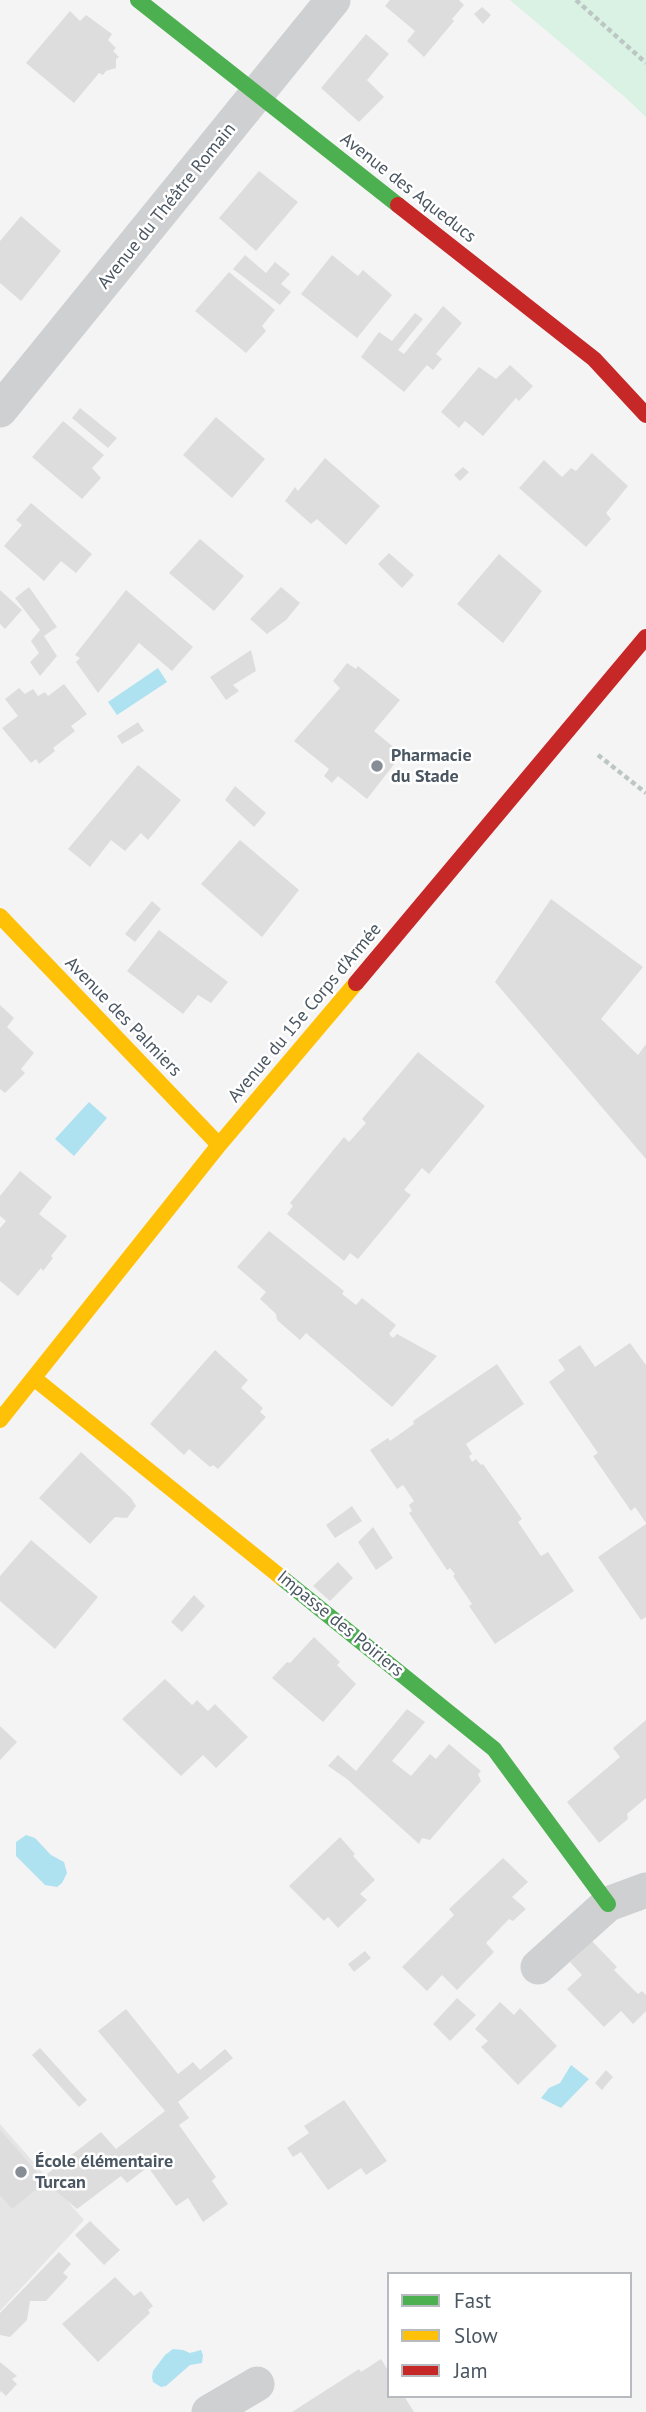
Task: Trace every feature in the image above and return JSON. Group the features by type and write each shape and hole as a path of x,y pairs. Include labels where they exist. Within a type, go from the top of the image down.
{"street":[{"name":"Avenue des Aqueducs","path":"138,0 594,359 646,415"},
{"name":"Avenue du Théâtre Romain","path":"0,410 333,0"},
{"name":"Avenue du 15e Corps d'Armée","path":"0,1420 219,1145 646,637"},
{"name":"Avenue des Palmiers","path":"0,916 219,1145"},
{"name":"Impasse des Poiriers","path":"35,1379 494,1749 608,1904"},
{"path":"538,1966 608,1904 646,1890"},
{"path":"209,2412 257,2384"}],"path":[{"path":"576,0 646,63"},
{"path":"568,729 646,793"}],"shaded area":[{"name":"École élémentaire Turcan","path":"0,2124 84,2220 0,2311"}],"green space":[{"path":"510,0 646,0 646,117 626,98"}],"water":[{"path":"158,668 167,682 117,715 108,702"},
{"path":"89,1102 107,1118 74,1156 55,1139"},
{"path":"26,1835 35,1838 51,1855 64,1862 67,1873 57,1887 45,1885 16,1856 16,1842"},
{"path":"571,2065 589,2079 561,2108 541,2098 549,2088 560,2083"},
{"path":"173,2349 190,2353 201,2350 202,2363 190,2365 166,2386 161,2387 153,2382 153,2371"}],"building":[{"path":"390,0 459,0 464,5 424,57 407,41 415,31 385,6"},
{"path":"482,7 491,15 483,24 474,14"},
{"path":"70,11 80,21 86,15 112,34 108,40 116,48 113,51 119,57 116,59 116,68 103,75 99,73 74,103 26,63"},
{"path":"366,34 389,54 367,80 384,97 359,122 321,88"},
{"path":"259,171 298,202 256,251 219,218"},
{"path":"21,216 61,251 21,301 0,283 0,241"},
{"path":"245,255 266,273 275,262 290,274 281,284 291,292 280,305 233,269"},
{"path":"332,255 358,276 363,270 392,295 357,338 301,294"},
{"path":"229,272 275,310 262,326 266,331 246,353 195,311"},
{"path":"443,306 462,323 436,354 442,359 433,370 427,365 404,392 361,357 379,332 392,341 415,313 423,319 398,350 404,354"},
{"path":"510,365 533,386 519,401 516,398 483,436 465,421 459,428 441,412 479,367 496,379"},
{"path":"80,408 117,438 108,448 72,418"},
{"path":"216,417 265,459 232,498 183,455"},
{"path":"63,421 104,455 92,468 101,478 82,499 32,457"},
{"path":"592,453 628,486 606,513 611,519 586,547 519,488 544,460 562,477 571,468 576,471"},
{"path":"325,458 380,506 346,545 317,519 311,524 285,501 295,487 298,491"},
{"path":"463,467 469,472 460,481 454,475"},
{"path":"31,503 92,554 76,573 61,561 44,581 4,546 22,525 16,520"},
{"path":"200,539 244,576 214,611 169,573"},
{"path":"389,553 414,575 402,588 378,564"},
{"path":"499,554 542,591 503,643 457,604"},
{"path":"29,587 57,627 44,636 57,656 40,676 30,662 39,653 31,641 40,630 15,598"},
{"path":"281,587 300,603 286,620 267,634 250,619"},
{"path":"0,590 22,610 5,629 0,624"},
{"path":"126,590 193,647 172,671 139,643 98,693 76,662 80,658 75,655"},
{"path":"251,650 256,671 233,685 239,691 226,700 210,677"},
{"path":"347,663 356,669 358,666 400,700 374,731 402,754 367,799 338,776 332,783 324,776 329,769 294,741 340,688 333,681"},
{"path":"64,684 87,714 71,726 75,731 53,748 55,751 39,764 36,759 31,763 2,728 18,716 5,699 19,688 25,694 33,689 38,696 45,692 48,696"},
{"path":"138,722 144,731 122,744 117,736"},
{"path":"138,765 181,800 148,840 141,833 125,851 111,840 90,867 68,849"},
{"path":"235,786 266,813 254,827 225,800"},
{"path":"240,840 299,890 262,937 201,884"},
{"path":"551,899 643,967 601,1019 638,1055 646,1044 646,1159 495,982"},
{"path":"152,901 161,909 135,942 125,934"},
{"path":"159,930 228,982 211,1003 198,995 183,1014 127,971"},
{"path":"0,1005 14,1018 7,1027 34,1053 21,1069 25,1073 5,1093 0,1089"},
{"path":"418,1052 485,1106 429,1174 422,1168 404,1190 411,1195 358,1259 350,1253 344,1261 287,1214 293,1206 290,1203 344,1137 349,1142 366,1123 362,1119"},
{"path":"20,1171 52,1197 39,1214 67,1236 43,1271 41,1268 18,1296 0,1281 0,1228 6,1221 0,1216 0,1196"},
{"path":"269,1231 344,1291 342,1294 356,1305 362,1298 396,1325 389,1334 393,1338 397,1334 437,1356 392,1407 306,1333 300,1340 277,1320 276,1314 260,1299 266,1292 237,1267"},
{"path":"630,1343 646,1365 646,1523 635,1507 631,1511 593,1456 598,1453 549,1382 565,1370 558,1360 580,1345 595,1367"},
{"path":"215,1350 248,1380 241,1388 263,1408 260,1412 266,1417 218,1469 213,1465 210,1467 189,1449 184,1455 150,1424"},
{"path":"497,1364 524,1404 466,1444 472,1454 469,1456 472,1462 476,1459 483,1464 522,1519 518,1522 541,1556 548,1552 574,1591 495,1644 469,1606 472,1604 453,1576 455,1574 450,1568 447,1570 409,1513 412,1511 409,1505 414,1501 403,1485 397,1489 370,1450 388,1438 390,1441 414,1424 413,1421"},
{"path":"81,1452 131,1498 136,1506 127,1518 115,1517 90,1544 39,1498"},
{"path":"352,1506 362,1521 335,1538 326,1525"},
{"path":"646,1524 646,1617 641,1620 598,1557"},
{"path":"373,1527 393,1558 376,1570 358,1542"},
{"path":"31,1540 98,1597 55,1649 0,1601 0,1576"},
{"path":"338,1562 353,1578 330,1601 313,1586"},
{"path":"194,1595 205,1606 182,1632 171,1622"},
{"path":"314,1637 340,1662 337,1665 356,1684 323,1722 272,1678"},
{"path":"165,1679 192,1705 197,1700 208,1711 215,1704 248,1737 216,1768 203,1755 181,1776 122,1719"},
{"path":"407,1709 425,1722 392,1761 411,1776 430,1754 436,1759 449,1744 481,1771 478,1774 481,1781 430,1840 422,1838 419,1844 347,1779 328,1766 338,1755 356,1771"},
{"path":"646,1720 646,1798 627,1814 628,1819 599,1843 567,1802 620,1757 613,1748"},
{"path":"0,1726 17,1742 0,1760"},
{"path":"340,1837 375,1880 360,1894 367,1900 338,1928 328,1917 324,1921 289,1886"},
{"path":"503,1858 528,1882 512,1897 526,1909 513,1921 509,1919 486,1943 494,1952 457,1990 442,1975 427,1991 402,1967 454,1915 449,1909"},
{"path":"592,1941 617,1967 614,1970 638,1994 642,1991 646,1995 646,2011 633,2024 621,2011 604,2027 567,1989 582,1975 570,1962"},
{"path":"365,1951 371,1958 354,1972 348,1964"},
{"path":"457,1998 476,2015 450,2041 433,2024"},
{"path":"500,2002 514,2015 520,2008 557,2046 518,2085 481,2047 488,2041 475,2029"},
{"path":"126,2009 178,2074 193,2062 200,2070 225,2049 233,2058 178,2102 189,2118 179,2125 216,2177 212,2181 228,2204 203,2222 188,2198 176,2206 148,2167 127,2183 121,2176 77,2209 45,2182 12,2209 0,2195 0,2130 42,2178 101,2132 116,2149 165,2111 98,2031"},
{"path":"40,2048 87,2100 79,2107 32,2055"},
{"path":"606,2070 613,2077 602,2090 595,2083"},
{"path":"344,2100 387,2161 366,2175 361,2168 328,2190 301,2152 293,2157 287,2148 309,2133 304,2126"},
{"path":"90,2221 120,2250 104,2265 75,2235"},
{"path":"59,2252 71,2264 63,2273 68,2277 46,2301 30,2301 27,2320 10,2337 0,2335 0,2313"},
{"path":"115,2277 134,2296 141,2291 153,2306 148,2310 150,2313 98,2362 62,2324"},
{"path":"381,2359 387,2369 387,2398 405,2398 414,2412 292,2412 359,2369 361,2372"},
{"path":"0,2362 17,2376 12,2379 17,2384 6,2396 1,2391 0,2393"}],"traffic: fast":[{"path":"138,0 398,205"},
{"path":"282,1578 494,1749 608,1904"}],"traffic: slow":[{"path":"0,916 219,1145"},
{"path":"0,1420 219,1145 356,983"},
{"path":"35,1379 282,1578"}],"traffic: jam":[{"path":"398,205 594,359 646,415"},
{"path":"356,983 646,637"}],"place":[{"name":"Pharmacie du Stade","path":"377,766"},
{"name":"École élémentaire Turcan","path":"21,2172"}]}
